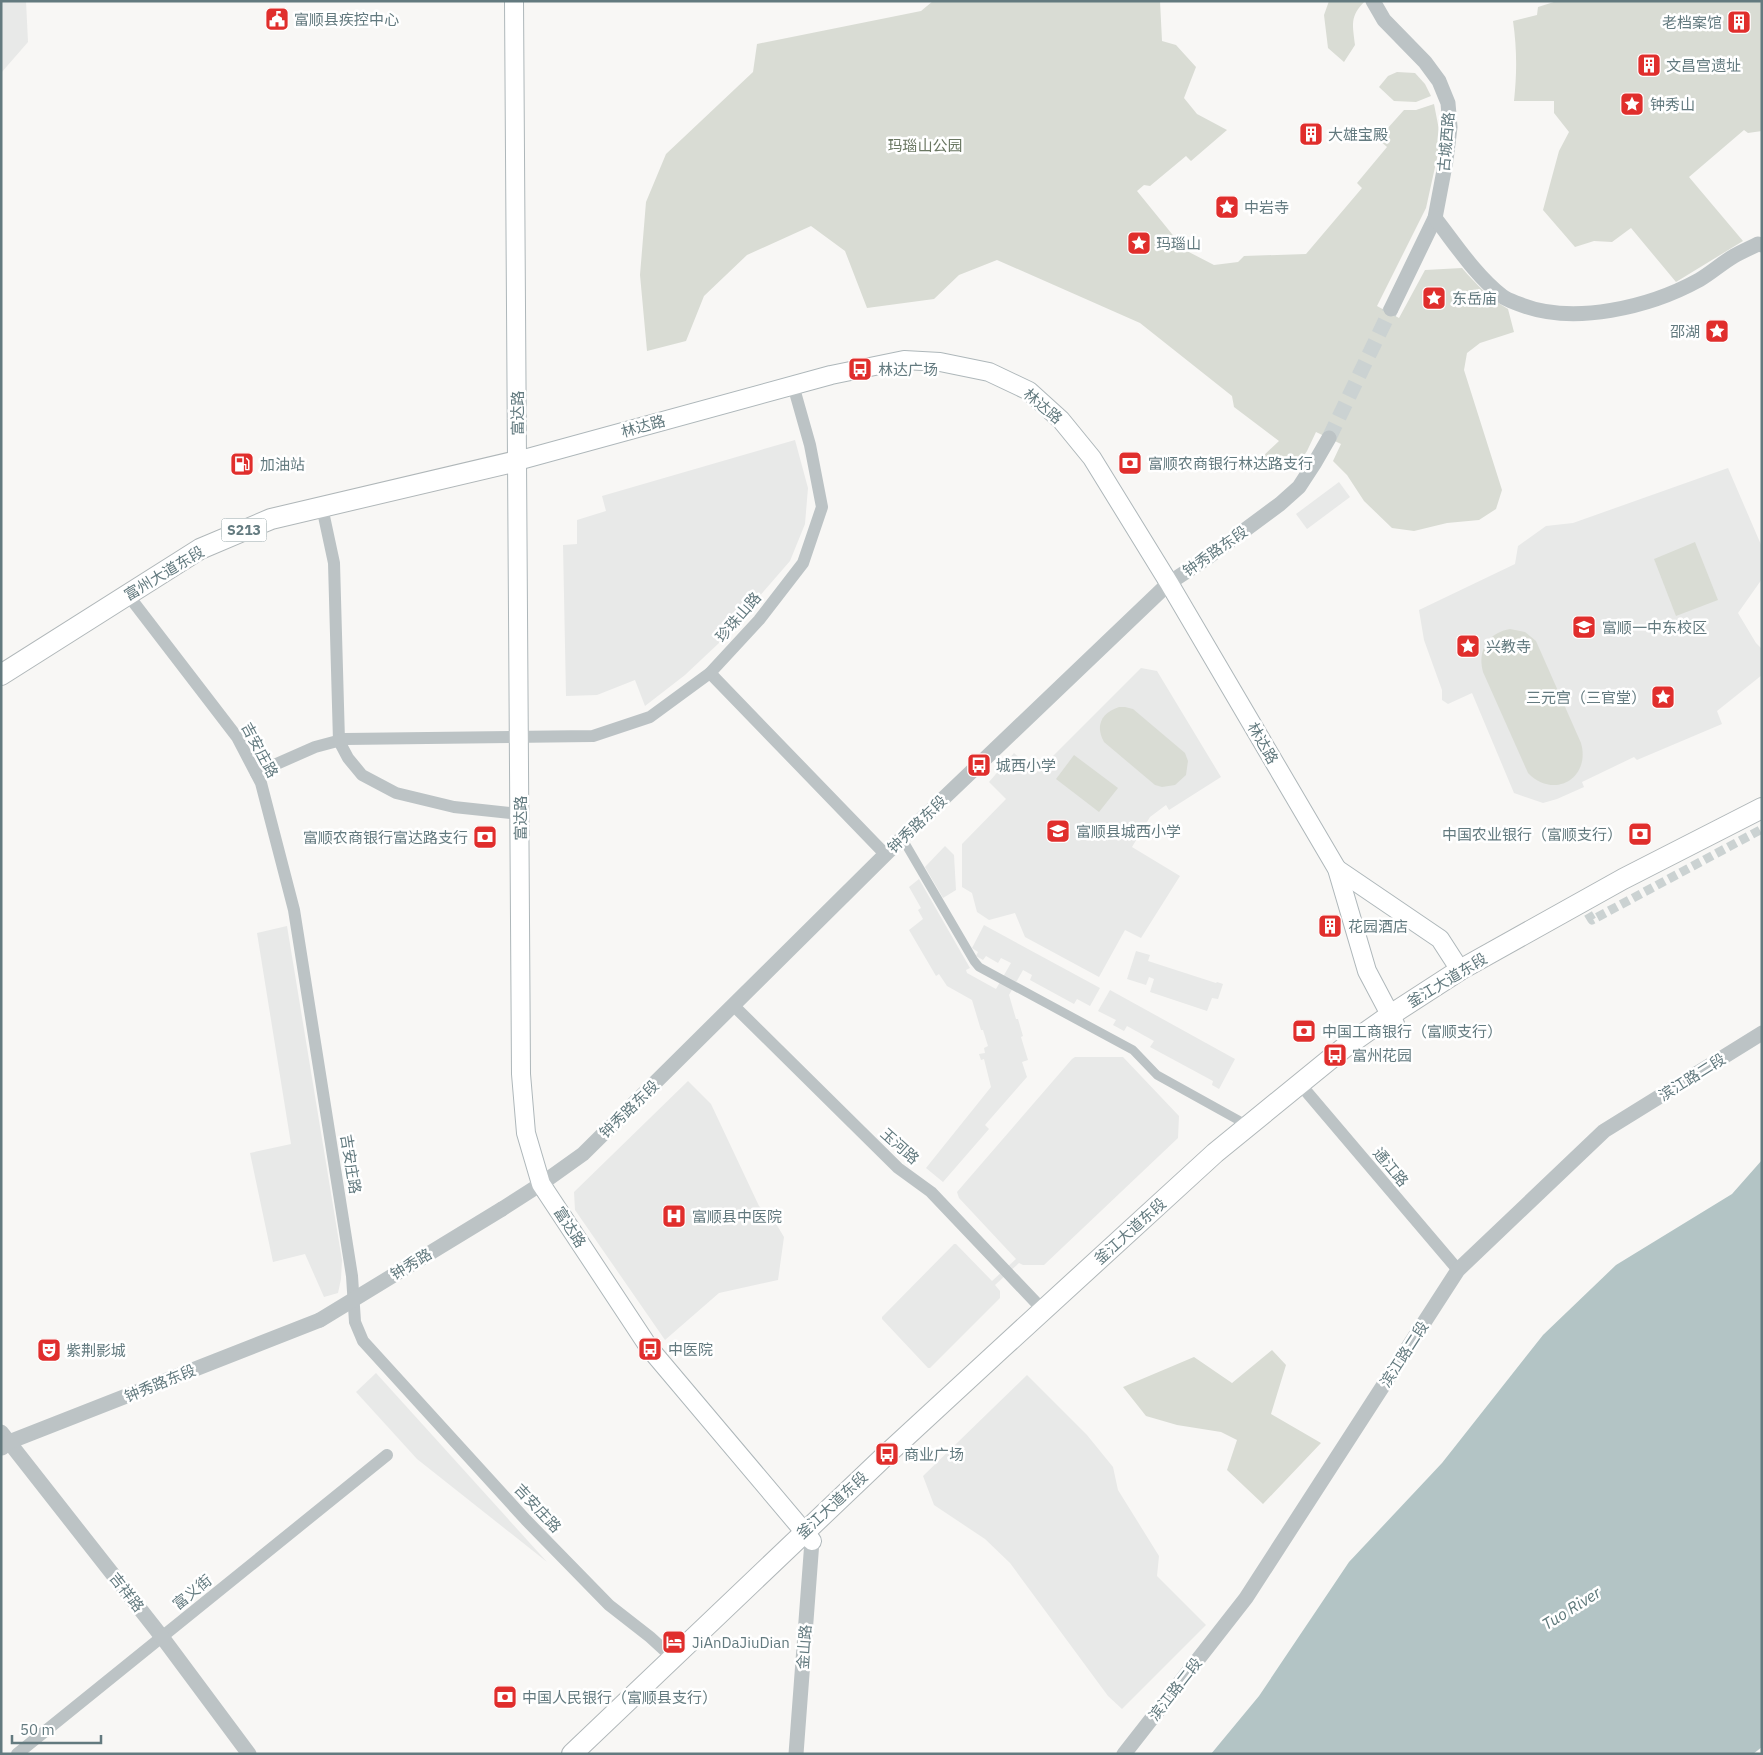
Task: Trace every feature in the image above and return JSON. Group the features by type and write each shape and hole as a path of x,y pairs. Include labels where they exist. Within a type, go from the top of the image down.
{"main road":[{"name":"富达路","path":"514,1 521,1074 526,1133 541,1184 650,1350 808,1536"},
{"name":"林达路","path":"517,461 792,385 904,360 940,362 989,372 1029,391 1062,420 1092,458 1169,583 1337,869"},
{"name":"富州大道东段","path":"1,675 200,549 271,519 517,461"},
{"name":"釜江大道东段","path":"1392,1020 1460,970 1623,879 1762,808"},
{"name":"釜江大道东段","path":"572,1754 672,1658 968,1392 1345,1047 1636,882 1762,818"},
{"path":"1337,869 1440,939 1460,970"},
{"path":"1337,869 1368,971 1392,1020"},
{"name":"釜江大道东段","path":"588,1754 808,1536 887,1454 1208,1160 1249,1126 1303,1087"}],"street":[{"name":"古城西路","path":"1373,1 1384,20 1425,62 1439,81 1448,103 1450,127 1435,218 1391,309"},
{"path":"1435,218 1486,281 1504,298 1530,308 1556,313 1624,308 1664,296 1700,280 1733,256 1758,244 1762,244"},
{"name":"珍珠山路","path":"256,773 316,747 345,739 593,736 650,717 710,672 759,620 803,563 822,507 810,445 792,385"},
{"name":"钟秀路东段","path":"502,1209 583,1154 902,838 1169,583 1207,558 1280,504 1299,486 1329,438"},
{"path":"322,507 334,563 339,741 348,758 362,775 396,793 454,807 520,814"},
{"name":"吉安庄路","path":"128,595 237,737 261,782 294,910 352,1276 354,1322 363,1341 526,1520 609,1605 650,1637 672,1658"},
{"path":"710,672 886,855"},
{"path":"902,838 979,967 1133,1050 1157,1075 1249,1126"},
{"name":"玉河路","path":"734,1006 898,1168 931,1192 1043,1310"},
{"name":"滨江路二段","path":"1124,1754 1246,1598 1458,1270 1604,1131 1762,1033"},
{"name":"通江路","path":"1303,1087 1458,1270"},
{"name":"钟秀路","path":"320,1320 502,1209"},
{"name":"钟秀路东段","path":"4,1441 320,1320"},
{"name":"吉祥路","path":"4,1441 162,1637 249,1754"},
{"name":"富义街","path":"17,1754 387,1455"},
{"name":"金山路","path":"796,1754 808,1536"}],"shaded area":[{"path":"1,1 26,1 28,42 1,73"},
{"path":"795,440 808,488 805,524 790,561 719,643 685,675 645,706 635,680 597,695 566,696 563,545 577,544 577,520 606,511 602,496"},
{"name":"富顺一中东校区","path":"1728,468 1762,547 1762,579 1738,613 1756,643 1762,649 1762,675 1717,711 1722,724 1637,760 1634,757 1582,782 1584,787 1557,799 1543,803 1514,793 1472,693 1448,704 1442,700 1442,690 1424,640 1419,610 1515,564 1518,546 1546,526 1573,523"},
{"path":"1339,482 1350,497 1307,529 1296,514"},
{"name":"富顺县城西小学","path":"1141,668 1157,671 1221,777 1169,810 1166,805 1150,817 1132,847 1180,876 1141,938 1125,930 1099,977 1025,937 1015,913 989,920 977,912 972,893 962,887 962,844 1006,799 989,782 1014,753 1036,773"},
{"path":"945,846 954,855 956,890 943,898 925,867"},
{"path":"919,879 970,968 966,970 967,973 996,989 1011,963 1001,958 998,963 986,956 983,960 976,956 978,952 972,948 984,925 1100,988 1090,1006 1077,999 1074,1004 1030,980 1032,975 1023,970 1009,995 1023,1036 1021,1037 1028,1060 1022,1062 1027,1077 985,1125 989,1129 943,1182 926,1168 991,1087 984,1059 981,1060 979,1054 985,1053 984,1048 988,1046 972,1000 947,986 939,974 936,976 909,930 923,919 918,910 921,908 909,887"},
{"path":"287,926 342,1260 338,1293 324,1297 305,1254 273,1262 250,1153 291,1144 257,933"},
{"path":"1136,951 1150,955 1148,961 1223,984 1218,999 1212,998 1207,1011 1150,992 1154,979 1149,977 1146,985 1127,979"},
{"path":"1110,990 1235,1059 1219,1089 1212,1085 1213,1081 1150,1047 1154,1041 1127,1026 1124,1031 1113,1025 1116,1020 1098,1011"},
{"path":"1075,1057 1123,1057 1179,1116 1178,1138 1044,1265 1023,1265 1019,1263 995,1285 1000,1291 1000,1298 928,1368 882,1317 954,1244 992,1281 1016,1259 959,1198 957,1192"},
{"name":"富顺县中医院","path":"688,1081 711,1104 759,1206 775,1222 784,1237 778,1280 719,1293 665,1340 575,1210 574,1192"},
{"path":"376,1373 547,1562 417,1459 356,1392"},
{"name":"商业广场","path":"1027,1375 1087,1435 1113,1467 1118,1490 1159,1556 1157,1576 1206,1625 1122,1709 1108,1696 1010,1563 985,1539 934,1505 923,1476"}],"green space":[{"name":"玛瑙山公园","path":"933,1 1160,1 1162,41 1176,45 1196,67 1184,98 1197,114 1227,130 1191,161 1186,156 1150,186 1144,185 1137,191 1185,250 1214,265 1238,262 1244,256 1306,254 1362,188 1357,183 1387,147 1378,139 1404,110 1416,110 1434,104 1441,140 1426,208 1377,306 1399,318 1425,270 1462,268 1483,290 1508,309 1514,332 1480,343 1467,353 1464,370 1502,490 1496,509 1479,520 1447,523 1414,531 1392,528 1364,501 1347,475 1333,461 1341,444 1316,432 1307,451 1293,472 1283,459 1270,468 1261,458 1279,441 1234,407 1232,396 1140,323 997,260 959,275 934,299 867,308 845,251 811,226 747,255 704,296 686,341 647,351 640,275 646,202 666,154 753,72 757,44 921,11"},
{"path":"1329,1 1365,1 1354,17 1355,45 1344,62 1328,48 1324,15"},
{"path":"1557,1 1762,1 1762,131 1748,133 1744,130 1689,177 1743,241 1676,282 1631,228 1612,242 1594,241 1575,247 1543,210 1559,151 1569,132 1554,113 1554,101 1514,101 1516,61 1513,21 1537,15 1538,7"},
{"path":"1397,72 1415,73 1425,84 1431,96 1416,102 1394,101 1379,87 1388,76"},
{"path":"1695,542 1718,600 1676,616 1654,559"},
{"path":"1510,629 1525,632 1536,641 1581,743 1583,755 1581,766 1575,775 1559,785 1549,785 1538,781 1528,773 1483,672 1482,657 1486,644 1496,634"},
{"path":"1119,707 1133,709 1185,753 1188,761 1186,775 1175,785 1162,787 1155,785 1104,742 1100,731 1101,721 1104,716"},
{"path":"1074,755 1118,788 1099,812 1056,779"},
{"path":"1272,1350 1286,1365 1271,1414 1321,1443 1263,1504 1227,1470 1237,1440 1221,1432 1177,1425 1146,1416 1123,1387 1194,1357 1232,1383"}],"water":[{"name":"Tuo River","path":"1762,1160 1762,1747 1753,1754 1211,1754 1259,1696 1349,1562 1442,1463 1543,1335 1616,1265 1732,1194"}],"tunnel":[{"path":"1329,438 1391,309"},
{"path":"1581,902 1592,920 1762,829"}],"place":[{"name":"富顺县疾控中心","path":"277,19"},
{"name":"老档案馆","path":"1739,22"},
{"name":"文昌宫遗址","path":"1649,65"},
{"name":"钟秀山","path":"1632,104"},
{"name":"大雄宝殿","path":"1311,134"},
{"name":"中岩寺","path":"1227,207"},
{"name":"玛瑙山","path":"1139,243"},
{"name":"东岳庙","path":"1434,298"},
{"name":"邵湖","path":"1717,331"},
{"name":"林达广场","path":"860,369"},
{"name":"富顺农商银行林达路支行","path":"1130,463"},
{"name":"加油站","path":"242,464"},
{"name":"富顺一中东校区","path":"1584,627"},
{"name":"兴教寺","path":"1468,646"},
{"name":"三元宫（三官堂）","path":"1663,697"},
{"name":"城西小学","path":"979,765"},
{"name":"富顺县城西小学","path":"1058,831"},
{"name":"中国农业银行（富顺支行）","path":"1640,834"},
{"name":"富顺农商银行富达路支行","path":"485,837"},
{"name":"花园酒店","path":"1330,926"},
{"name":"中国工商银行（富顺支行）","path":"1304,1031"},
{"name":"富州花园","path":"1335,1055"},
{"name":"富顺县中医院","path":"674,1216"},
{"name":"中医院","path":"650,1349"},
{"name":"紫荆影城","path":"49,1350"},
{"name":"商业广场","path":"887,1454"},
{"name":"JiAnDaJiuDian","path":"674,1642"},
{"name":"中国人民银行（富顺县支行）","path":"505,1697"}]}
